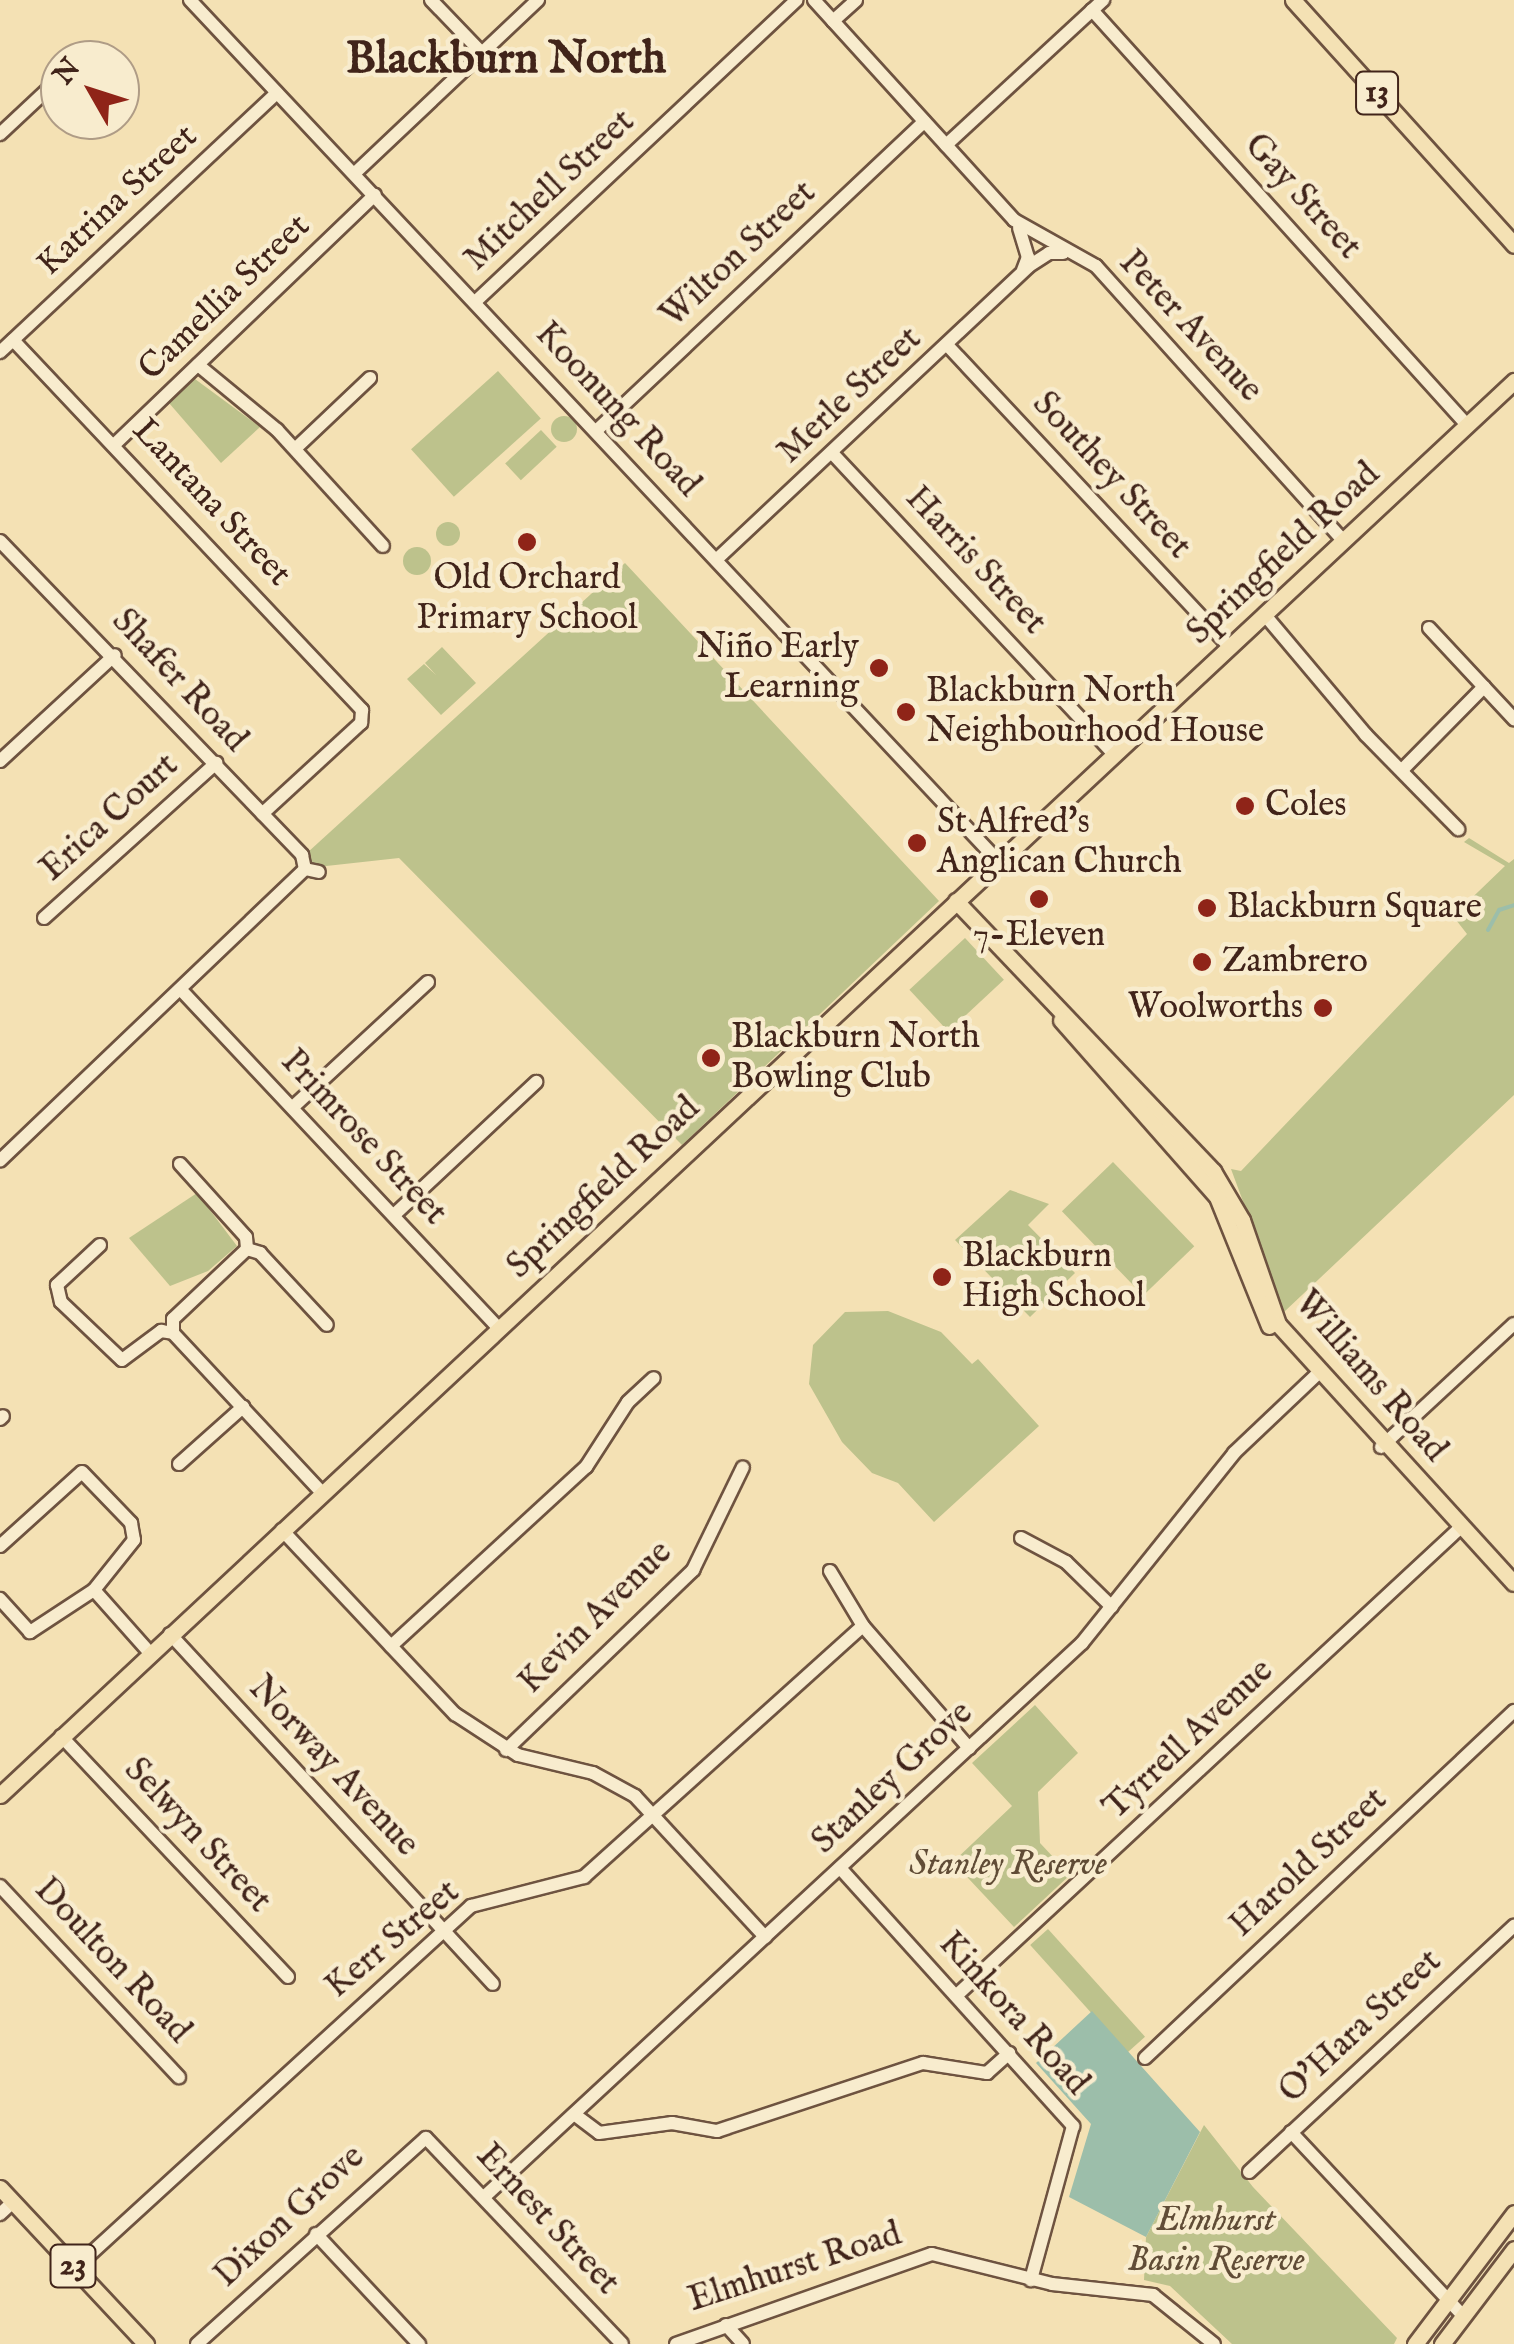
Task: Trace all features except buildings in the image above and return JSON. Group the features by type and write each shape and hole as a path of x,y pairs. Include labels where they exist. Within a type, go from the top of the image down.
{"main road":[{"name":"13","path":"1293,0 1514,245"},
{"name":"Springfield Road","path":"1,1791 1514,381"},
{"name":"Williams Road","path":"956,901 1128,1090 1168,1124 1230,1195 1265,1313"},
{"name":"Williams Road","path":"1128,1090 1150,1122 1225,1210 1265,1313 1275,1327 1514,1584"},
{"path":"1150,1122 1168,1124"},
{"name":"23","path":"0,2188 146,2344"},
{"path":"1415,2344 1514,2213"},
{"path":"1448,2342 1462,2316 1514,2248"}],"street":[{"name":"Koonung Road","path":"190,0 998,861"},
{"path":"431,0 482,54"},
{"path":"355,173 538,0"},
{"name":"Mitchell Street","path":"476,302 797,0"},
{"name":"Peter Avenue","path":"814,0 1014,220 1096,266 1343,540"},
{"path":"833,21 856,0"},
{"path":"946,145 1103,0"},
{"name":"Gay Street","path":"1092,10 1467,425"},
{"name":"Katrina Street","path":"0,352 277,93"},
{"path":"0,134 40,97"},
{"name":"Wilton Street","path":"596,430 924,122"},
{"name":"Camellia Street","path":"115,444 376,195"},
{"path":"1014,220 1026,242 1022,272"},
{"name":"Merle Street","path":"716,560 948,346 1022,272 1049,253 1068,253"},
{"name":"Lantana Street","path":"13,340 362,710 361,724 262,814"},
{"name":"Southey Street","path":"948,346 1230,646"},
{"path":"198,366 296,448 383,546"},
{"path":"296,448 370,378"},
{"name":"Harris Street","path":"833,454 1114,754"},
{"name":"Shafer Road","path":"2,546 115,655 216,762 302,856 305,869"},
{"path":"1264,614 1366,735 1404,768 1458,829"},
{"path":"1429,628 1514,719"},
{"path":"0,762 115,655"},
{"path":"1404,768 1484,687"},
{"name":"Erica Court","path":"44,918 216,762"},
{"path":"0,1160 305,869 320,872"},
{"path":"293,1107 428,982"},
{"name":"Primrose Street","path":"182,990 499,1328"},
{"path":"394,1215 536,1082"},
{"path":"180,1164 246,1237 247,1249"},
{"path":"100,1245 58,1285 61,1302 113,1358 131,1357 161,1331 172,1333 322,1493"},
{"path":"247,1249 260,1253 328,1324"},
{"path":"172,1333 173,1319 247,1249"},
{"path":"1389,1449 1417,1414 1514,1324"},
{"name":"Stanley Grove","path":"484,2196 969,1748 1112,1607 1234,1453 1318,1374"},
{"path":"391,1646 586,1467 628,1402 654,1378"},
{"path":"179,1464 243,1407"},
{"name":"Kevin Avenue","path":"506,1750 693,1570 743,1467"},
{"path":"0,1546 82,1472 131,1523 134,1540 94,1590 30,1632 0,1599"},
{"name":"Tyrrell Avenue","path":"957,1996 1461,1527"},
{"path":"282,1530 455,1714 506,1750 616,1782 655,1816 765,1937"},
{"path":"1020,1538 1066,1562 1112,1607"},
{"path":"830,1571 864,1626 969,1748"},
{"path":"94,1590 150,1654"},
{"name":"Kerr Street","path":"75,2268 471,1906 499,1895 550,1890 584,1877 864,1626"},
{"name":"Norway Avenue","path":"170,1634 493,1984"},
{"name":"Harold Street","path":"1145,2058 1514,1711"},
{"name":"Selwyn Street","path":"61,1736 288,1978"},
{"name":"Kinkora Road","path":"840,1868 1009,2053 1074,2134 1031,2280"},
{"name":"Doulton Road","path":"0,1886 179,2077"},
{"name":"O'Hara Street","path":"1249,2172 1514,1926"},
{"path":"574,2114 599,2133 672,2123 717,2131 923,2062 987,2073 1009,2053"},
{"path":"1292,2132 1462,2316"},
{"name":"Ernest Street","path":"426,2138 622,2344"},
{"name":"Dixon Grove","path":"197,2344 426,2138"},
{"path":"0,2214 13,2202"},
{"path":"316,2234 419,2344"},
{"name":"Elmhurst Road","path":"676,2344 932,2254 1031,2280 1153,2294 1214,2344"},
{"path":"1433,2320 1448,2342"},
{"path":"726,2325 743,2344"},
{"path":"1194,2344 1198,2329"}],"green space":[{"path":"498,371 541,419 454,497 411,449"},
{"path":"195,379 260,427 221,463 169,403"},
{"path":"564,416 573,420 577,429 573,438 564,442 555,438 551,429 555,420"},
{"path":"541,430 557,447 521,480 505,463"},
{"path":"448,522 460,534 448,546 436,534"},
{"path":"417,547 427,551 431,561 427,571 417,575 407,571 403,561 407,551"},
{"path":"625,563 939,901 682,1145 399,858 308,868 307,853"},
{"path":"442,647 476,683 441,715 407,679 424,664 436,675 425,663"},
{"path":"1469,838 1509,863 1514,859 1514,1095 1284,1312 1231,1169 1241,1171 1467,934 1453,916 1505,866 1464,842"},
{"path":"965,938 1004,980 948,1032 909,990"},
{"path":"1113,1162 1194,1246 1143,1295 1062,1211"},
{"path":"1010,1190 1049,1204 1028,1225 1075,1273 1030,1317 955,1240"},
{"path":"197,1193 237,1246 208,1271 170,1286 129,1238"},
{"path":"888,1311 941,1332 972,1364 978,1359 1039,1426 934,1522 898,1483 872,1473 842,1442 809,1384 813,1345 845,1312"},
{"name":"Stanley Reserve","path":"1035,1705 1078,1753 1038,1792 1040,1843 1070,1875 1014,1927 953,1862 1012,1806 972,1763"},
{"path":"1048,1929 1145,2037 1127,2053 1030,1945"},
{"name":"Elmhurst Basin Reserve","path":"1204,2125 1253,2187 1397,2338 1394,2344 1232,2344 1170,2286 1144,2280 1146,2237"}],"shaded area":[{"path":"1092,2011 1200,2132 1146,2237 1069,2197 1091,2124 1036,2063"}],"waterway":[{"path":"1488,930 1499,910 1514,905"}],"place":[{"name":"Old Orchard Primary School","path":"527,542"},
{"name":"Niño Early Learning","path":"879,668"},
{"name":"Blackburn North Neighbourhood House","path":"906,712"},
{"name":"Coles","path":"1245,806"},
{"name":"St Alfred's Anglican Church","path":"917,843"},
{"name":"7-Eleven","path":"1039,899"},
{"name":"Blackburn Square","path":"1207,908"},
{"name":"Zambrero","path":"1202,962"},
{"name":"Woolworths","path":"1323,1008"},
{"name":"Blackburn North Bowling Club","path":"711,1058"},
{"name":"Blackburn High School","path":"942,1277"}],"district":[{"name":"Blackburn North","path":"506,60"}]}
